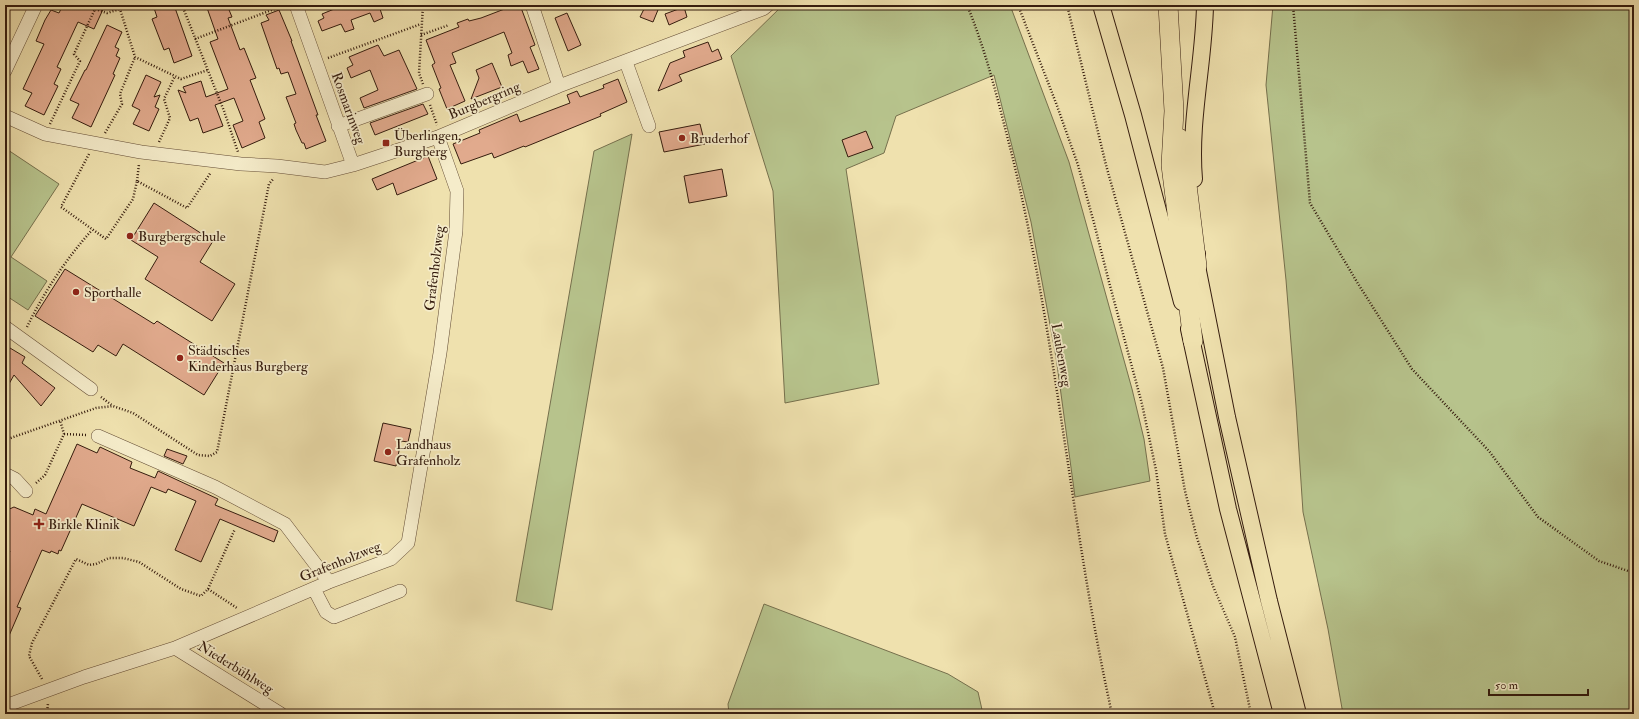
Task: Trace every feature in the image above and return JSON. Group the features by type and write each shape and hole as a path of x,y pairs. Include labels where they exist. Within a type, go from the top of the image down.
{"highway":[{"path":"1168,5 1174,111 1171,165 1193,342"},
{"path":"1174,111 1184,161 1197,266"}],"main road":[{"path":"1101,5 1193,342 1228,509 1282,714"},
{"path":"1205,5 1202,50 1193,128 1193,171 1197,266 1227,417 1269,601 1298,714"}],"street":[{"path":"5,71 36,5"},
{"name":"Rosmarinweg","path":"296,5 353,165"},
{"path":"532,5 559,86"},
{"name":"Burgbergring","path":"5,116 45,134 147,153 325,172 353,165 440,136 559,86 748,15 763,9 768,5"},
{"path":"626,62 649,126"},
{"path":"338,126 427,94"},
{"name":"Grafenholzweg","path":"5,706 84,677 175,648 329,582 391,558 408,544 440,353 456,231 457,192 440,136"},
{"path":"5,327 91,389"},
{"path":"98,436 215,487 285,524 329,582"},
{"path":"5,474 15,479 26,491"},
{"path":"314,589 326,612 334,617 400,591"},
{"name":"Niederbühlweg","path":"175,648 281,714"},
{"path":"5,706 9,714"}],"path":[{"path":"113,147 115,139 103,138 122,104 120,94 135,57 120,5"},
{"path":"182,5 233,136"},
{"path":"195,39 286,5"},
{"path":"423,5 419,73 440,136"},
{"name":"Laubenweg","path":"967,5 975,24 1002,116 1029,228 1052,357 1099,657 1112,714"},
{"path":"1018,5 1078,165 1142,404 1156,470 1165,534 1215,714"},
{"path":"1067,5 1106,165 1163,368 1185,491 1197,538 1213,586 1235,637 1251,714"},
{"path":"1293,5 1310,203 1357,282 1412,369 1489,451 1538,517 1600,561 1634,573"},
{"path":"45,134 80,61 74,54 95,9 107,14 120,9"},
{"name":"Rosmarinweg","path":"316,62 421,24"},
{"path":"421,35 449,25"},
{"path":"135,57 181,79 208,70"},
{"path":"90,153 61,207 92,230 106,238 133,199 137,181 147,153 170,118 164,99 175,76"},
{"path":"137,181 187,208 218,161"},
{"path":"91,389 113,406 133,413 198,455 210,456 217,452 269,184 276,175 277,166"},
{"path":"34,313 72,252 92,230"},
{"path":"5,440 96,408 113,406"},
{"path":"26,491 45,475 64,434 60,420"},
{"path":"64,434 98,436"},
{"path":"48,714 48,691 29,656 32,643 76,559 89,565 96,564 109,558 123,558 139,562 182,589 201,596 208,590 235,529"},
{"path":"208,590 250,616"}],"green space":[{"path":"783,5 1010,5 1069,162 1132,389 1144,439 1150,481 1075,497 1056,357 1031,222 994,75 896,116 884,153 846,169 879,384 785,403 773,191 731,56"},
{"path":"1273,5 1634,5 1634,714 1343,714 1328,629 1303,512 1286,280 1266,85"},
{"path":"632,134 552,610 516,601 594,151"},
{"path":"5,148 59,184 11,257 47,281 28,310 5,295"},
{"path":"764,604 948,674 978,692 983,714 729,714 728,704"}],"building":[{"path":"63,5 105,5 94,29 78,22 57,67 61,69 54,84 58,86 44,115 25,106 32,93 23,89 44,44 36,41 45,20 51,10 59,13"},
{"path":"153,5 174,5 192,56 174,63 169,48 164,50 152,19 157,17"},
{"path":"206,5 227,5 232,17 228,18 240,50 244,48 256,78 250,80 265,119 259,122 265,138 242,148 233,125 243,121 234,98 215,105 223,126 203,133 198,118 190,121 178,90 186,93 183,87 201,81 206,97 228,89 210,42 218,39"},
{"path":"344,5 388,6 380,9 383,18 374,22 370,13 351,20 354,29 345,32 341,24 322,31 318,21 324,18 322,14"},
{"path":"515,5 520,5 535,45 530,47 539,69 528,73 523,61 511,66 508,55 512,53 504,32 452,53 456,63 450,65 465,101 447,109 432,65 435,63 426,40 459,27 457,23 468,19 469,21 481,18"},
{"path":"646,5 660,5 653,22 640,17"},
{"path":"684,7 687,17 669,25 665,14"},
{"path":"279,10 292,41 326,141 306,149 296,130 294,124 296,123 286,97 296,94 288,72 281,74 279,68 277,69 261,23 269,20 266,15"},
{"path":"567,13 581,45 568,51 555,18"},
{"path":"107,25 122,32 115,47 119,49 116,56 120,58 113,74 115,75 91,127 72,118 79,104 70,100"},
{"path":"708,42 712,52 718,49 722,59 679,75 682,81 658,91 670,63 685,57 683,51"},
{"path":"378,45 384,56 399,50 417,89 364,108 360,98 378,90 370,70 351,78 347,68 353,65 349,57"},
{"path":"492,63 502,87 471,99 479,78 476,70"},
{"path":"146,75 161,82 154,97 160,95 155,107 159,109 149,131 133,124 140,110 132,106"},
{"path":"618,79 627,102 600,114 601,116 525,147 524,146 494,158 492,153 461,164 453,144 480,133 479,130 517,114 520,122 570,103 567,95 577,91 580,97 604,88 603,85"},
{"path":"423,104 428,114 375,135 370,123"},
{"name":"Bruderhof","path":"700,124 705,144 664,152 659,132"},
{"path":"866,131 873,148 848,157 842,140"},
{"path":"428,156 437,179 397,195 393,183 377,190 372,179"},
{"path":"722,169 727,196 689,203 684,176"},
{"path":"154,203 213,241 200,262 235,284 212,321 145,279 158,257 131,240"},
{"path":"65,269 154,324 157,321 224,363 204,395 123,344 116,356 98,345 93,352 35,316"},
{"path":"5,345 25,357 22,363 55,388 41,406 14,375 5,391"},
{"name":"Landhaus Grafenholz","path":"383,423 411,429 408,442 401,441 396,466 374,461"},
{"name":"Birkle Klinik","path":"77,444 97,453 100,447 132,462 130,468 155,478 158,471 218,499 215,505 278,531 274,542 220,519 201,562 175,550 196,501 168,489 166,493 151,487 134,526 82,504 61,551 59,550 58,554 51,551 50,553 42,550 17,607 21,608 5,645 5,563 10,551 5,549 5,511 14,507 33,515 35,509 46,514"},
{"path":"167,449 187,456 183,464 164,456"}],"place":[{"name":"Bruderhof","path":"682,138"},
{"name":"Überlingen, Burgberg","path":"386,143"},
{"name":"Burgbergschule","path":"130,236"},
{"name":"Sporthalle","path":"76,292"},
{"name":"Städtisches Kinderhaus Burgberg","path":"180,358"},
{"name":"Landhaus Grafenholz","path":"388,452"},
{"name":"Birkle Klinik","path":"39,524"}]}
